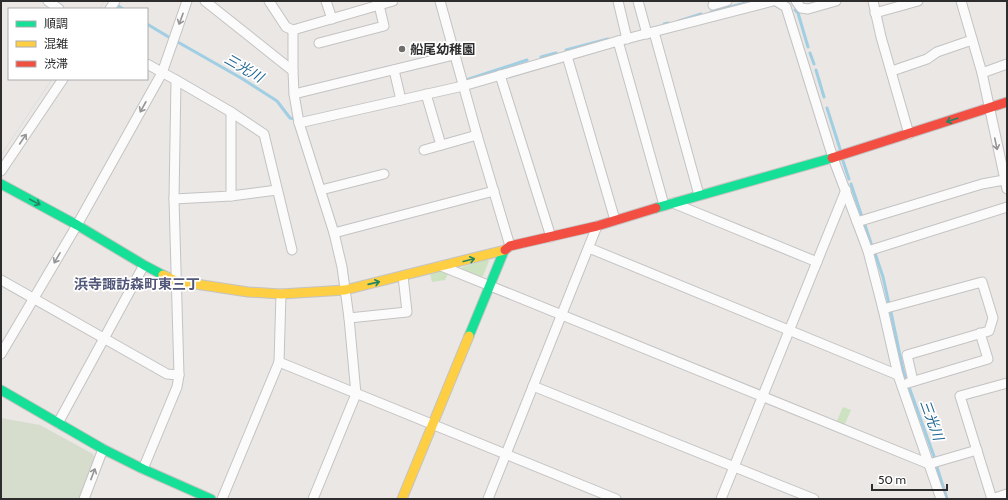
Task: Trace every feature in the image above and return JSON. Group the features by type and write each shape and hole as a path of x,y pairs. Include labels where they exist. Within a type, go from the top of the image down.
{"street":[{"path":"48,1 58,8"},
{"path":"1,354 77,225 162,73 187,1"},
{"path":"205,1 293,71"},
{"path":"269,1 286,26 293,30 393,1"},
{"path":"326,1 332,18"},
{"path":"402,499 489,287 507,249 494,191 454,55 440,1"},
{"path":"618,1 628,39"},
{"path":"638,1 650,33 699,195"},
{"path":"712,5 727,1"},
{"path":"298,119 400,97 426,94 462,82 500,75 618,41 773,1"},
{"path":"776,1 788,4 833,158 868,251 898,375 931,463 941,499"},
{"path":"796,1 801,8 808,9 834,1"},
{"path":"872,1 909,134"},
{"path":"875,13 918,1"},
{"path":"961,1 982,73 989,108 1004,162 1004,180 1007,189"},
{"path":"319,43 384,26 379,5"},
{"path":"293,30 294,94 298,119 321,190 342,267 349,318 356,394 314,499"},
{"path":"892,71 927,59 937,52 972,40"},
{"path":"618,41 669,204"},
{"path":"294,94 454,55"},
{"path":"567,56 615,220"},
{"path":"982,73 1007,64"},
{"path":"148,65 231,112 264,134 292,250"},
{"path":"394,70 400,97"},
{"path":"500,75 551,237"},
{"path":"1,171 62,80"},
{"path":"143,470 177,387 179,376 174,199 176,80"},
{"path":"426,94 441,145"},
{"path":"1,184 77,225 144,265 176,281 248,292 281,294 345,290 598,226 699,195 833,158 1007,102"},
{"path":"231,112 231,196"},
{"path":"424,150 477,135"},
{"path":"321,190 384,174"},
{"path":"857,222 982,184 1004,180"},
{"path":"174,199 231,196 277,190"},
{"path":"720,499 763,397 846,190"},
{"path":"334,234 494,191"},
{"path":"669,204 818,262"},
{"path":"868,251 1007,207"},
{"path":"488,499 598,226"},
{"path":"588,248 898,375"},
{"path":"58,423 144,265"},
{"path":"441,266 561,316 931,463 977,450"},
{"path":"349,318 406,312 404,276"},
{"path":"1,280 167,374 179,376"},
{"path":"883,309 982,282 993,318 989,331 907,355 913,381"},
{"path":"222,499 279,362 281,294"},
{"path":"902,386 913,381 988,359 980,333"},
{"path":"279,362 432,426 616,499"},
{"path":"1007,383 960,396 992,499 1007,494"},
{"path":"533,386 814,499"},
{"path":"1,390 103,449 143,470 210,499"},
{"path":"84,499 103,449"}],"green space":[{"path":"487,259 489,261 483,276 478,277 457,269"},
{"path":"440,271 448,274 445,280 432,282 430,273"},
{"path":"843,407 851,410 844,426 836,423"},
{"path":"1,418 40,425 93,454 95,460 79,499 1,499"}],"waterway":[{"name":"三光川","path":"711,12 753,1"},
{"name":"三光川","path":"117,5 122,8"},
{"name":"三光川","path":"795,10 798,13 808,47"},
{"name":"三光川","path":"679,21 701,14"},
{"name":"三光川","path":"664,24 668,23"},
{"name":"三光川","path":"148,25 172,39"},
{"name":"三光川","path":"566,50 608,39"},
{"name":"三光川","path":"176,41 241,78 277,101 290,118 295,119"},
{"name":"三光川","path":"541,57 556,53"},
{"name":"三光川","path":"810,53 814,64"},
{"name":"三光川","path":"466,80 527,60"},
{"name":"三光川","path":"816,70 824,97"},
{"name":"三光川","path":"827,108 841,152"},
{"name":"三光川","path":"843,161 849,179"},
{"name":"三光川","path":"851,184 862,217"},
{"name":"三光川","path":"865,225 872,246"},
{"name":"三光川","path":"875,253 883,277 889,304"},
{"name":"三光川","path":"891,312 906,380"},
{"name":"三光川","path":"909,387 935,459"},
{"name":"三光川","path":"937,467 947,499"}],"tram line":[{"path":"100,8 105,1"},
{"path":"1,155 51,80"}],"traffic: fast":[{"path":"656,208 832,158"},
{"path":"1,184 77,225 163,275"},
{"path":"469,336 504,251"},
{"path":"1,390 103,449 143,469 211,499"}],"traffic: slow":[{"path":"163,275 176,281 248,292 281,294 345,290 505,250"},
{"path":"402,499 469,336"}],"traffic: jam":[{"path":"832,158 1007,102"},
{"path":"505,250 510,246 597,226 656,208"}],"place":[{"name":"船尾幼稚園","path":"402,49"}],"district":[{"name":"浜寺諏訪森町東三丁","path":"137,284"}]}
